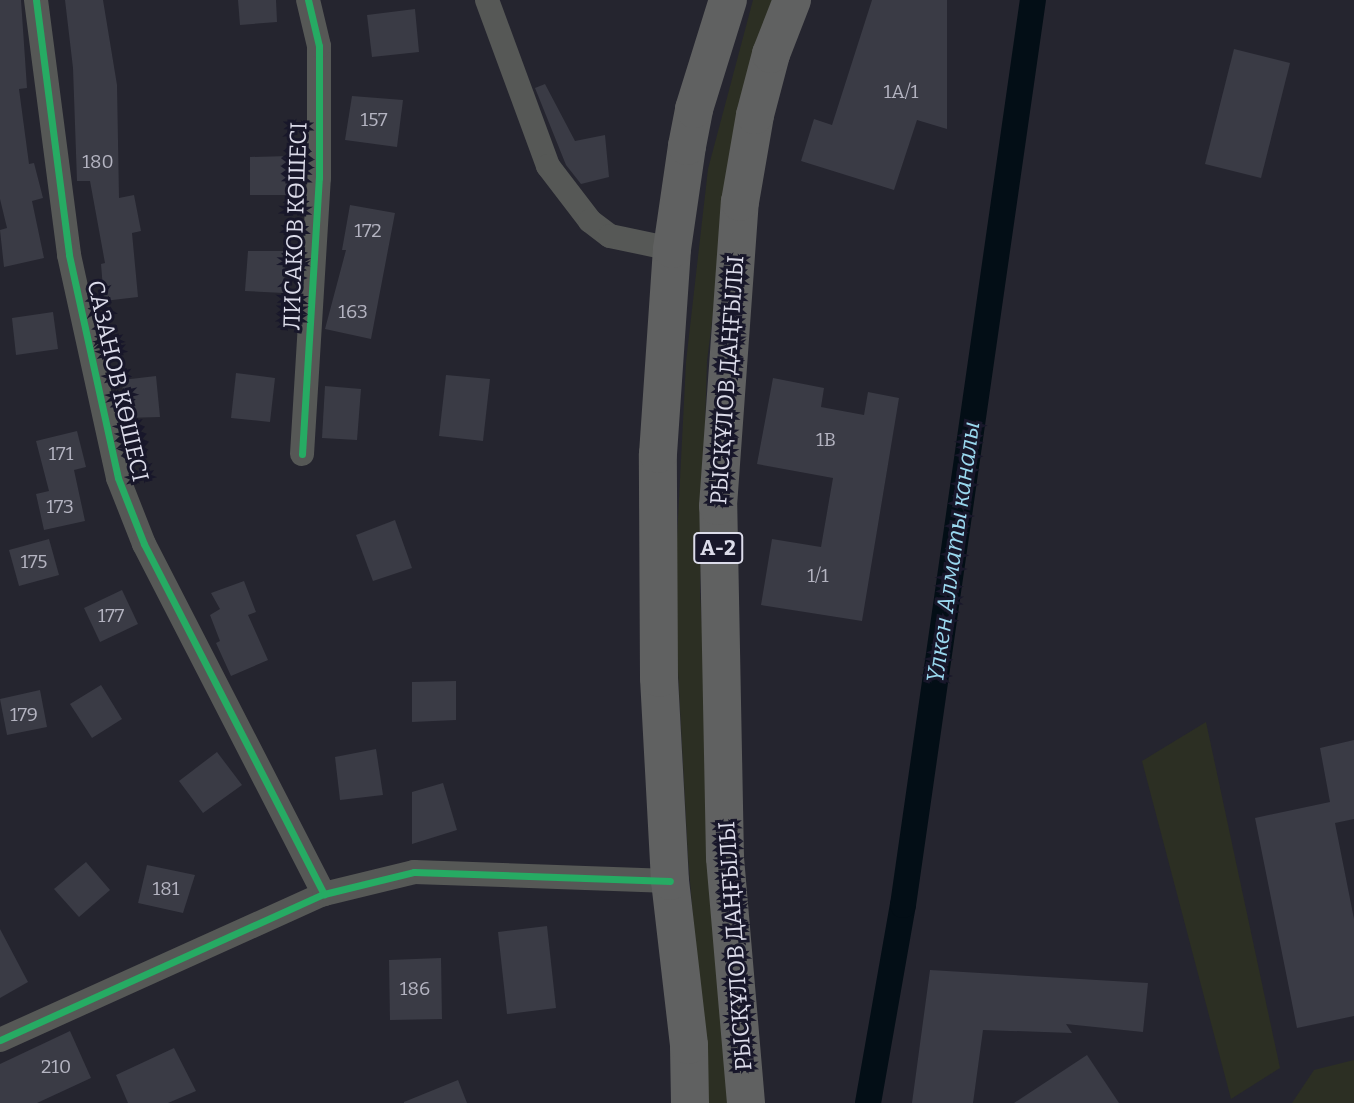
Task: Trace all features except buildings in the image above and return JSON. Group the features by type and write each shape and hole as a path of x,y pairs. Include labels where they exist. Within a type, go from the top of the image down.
{"main road":[{"name":"A-2","path":"690,1103 689,1045 670,881 659,678 658,454 671,249 694,109 728,0"},
{"name":"РЫСҚҰЛОВ ДАҢҒЫЛЫ","path":"746,1103 725,858 717,607 720,466 745,169 771,54 792,0"}],"street":[{"name":"САЗАНОВ КӨШЕСІ","path":"36,0 69,255 118,478 144,544 324,894"},
{"name":"ЛИСАКОВ КӨШЕСІ","path":"302,454 320,178 318,46 308,0"},
{"path":"487,0 548,166 556,177 590,222 610,236 671,249"},
{"path":"0,1040 324,894 414,873 670,881"}],"green space":[{"path":"753,0 778,0 732,165 707,361 700,592 731,1103 708,1103 688,857 674,597 686,362 708,169"},
{"path":"1206,722 1280,1068 1231,1099 1142,761"},
{"path":"1354,1060 1354,1103 1292,1103 1314,1070"}],"waterway":[{"name":"Үлкен Алматы каналы","path":"868,1103 903,905 1033,0"}],"cycle path":[{"path":"36,0 69,255 118,478 144,544 324,894"},
{"path":"302,454 319,178 319,46 308,0"},
{"path":"0,1040 324,894 414,872 670,881"}]}
